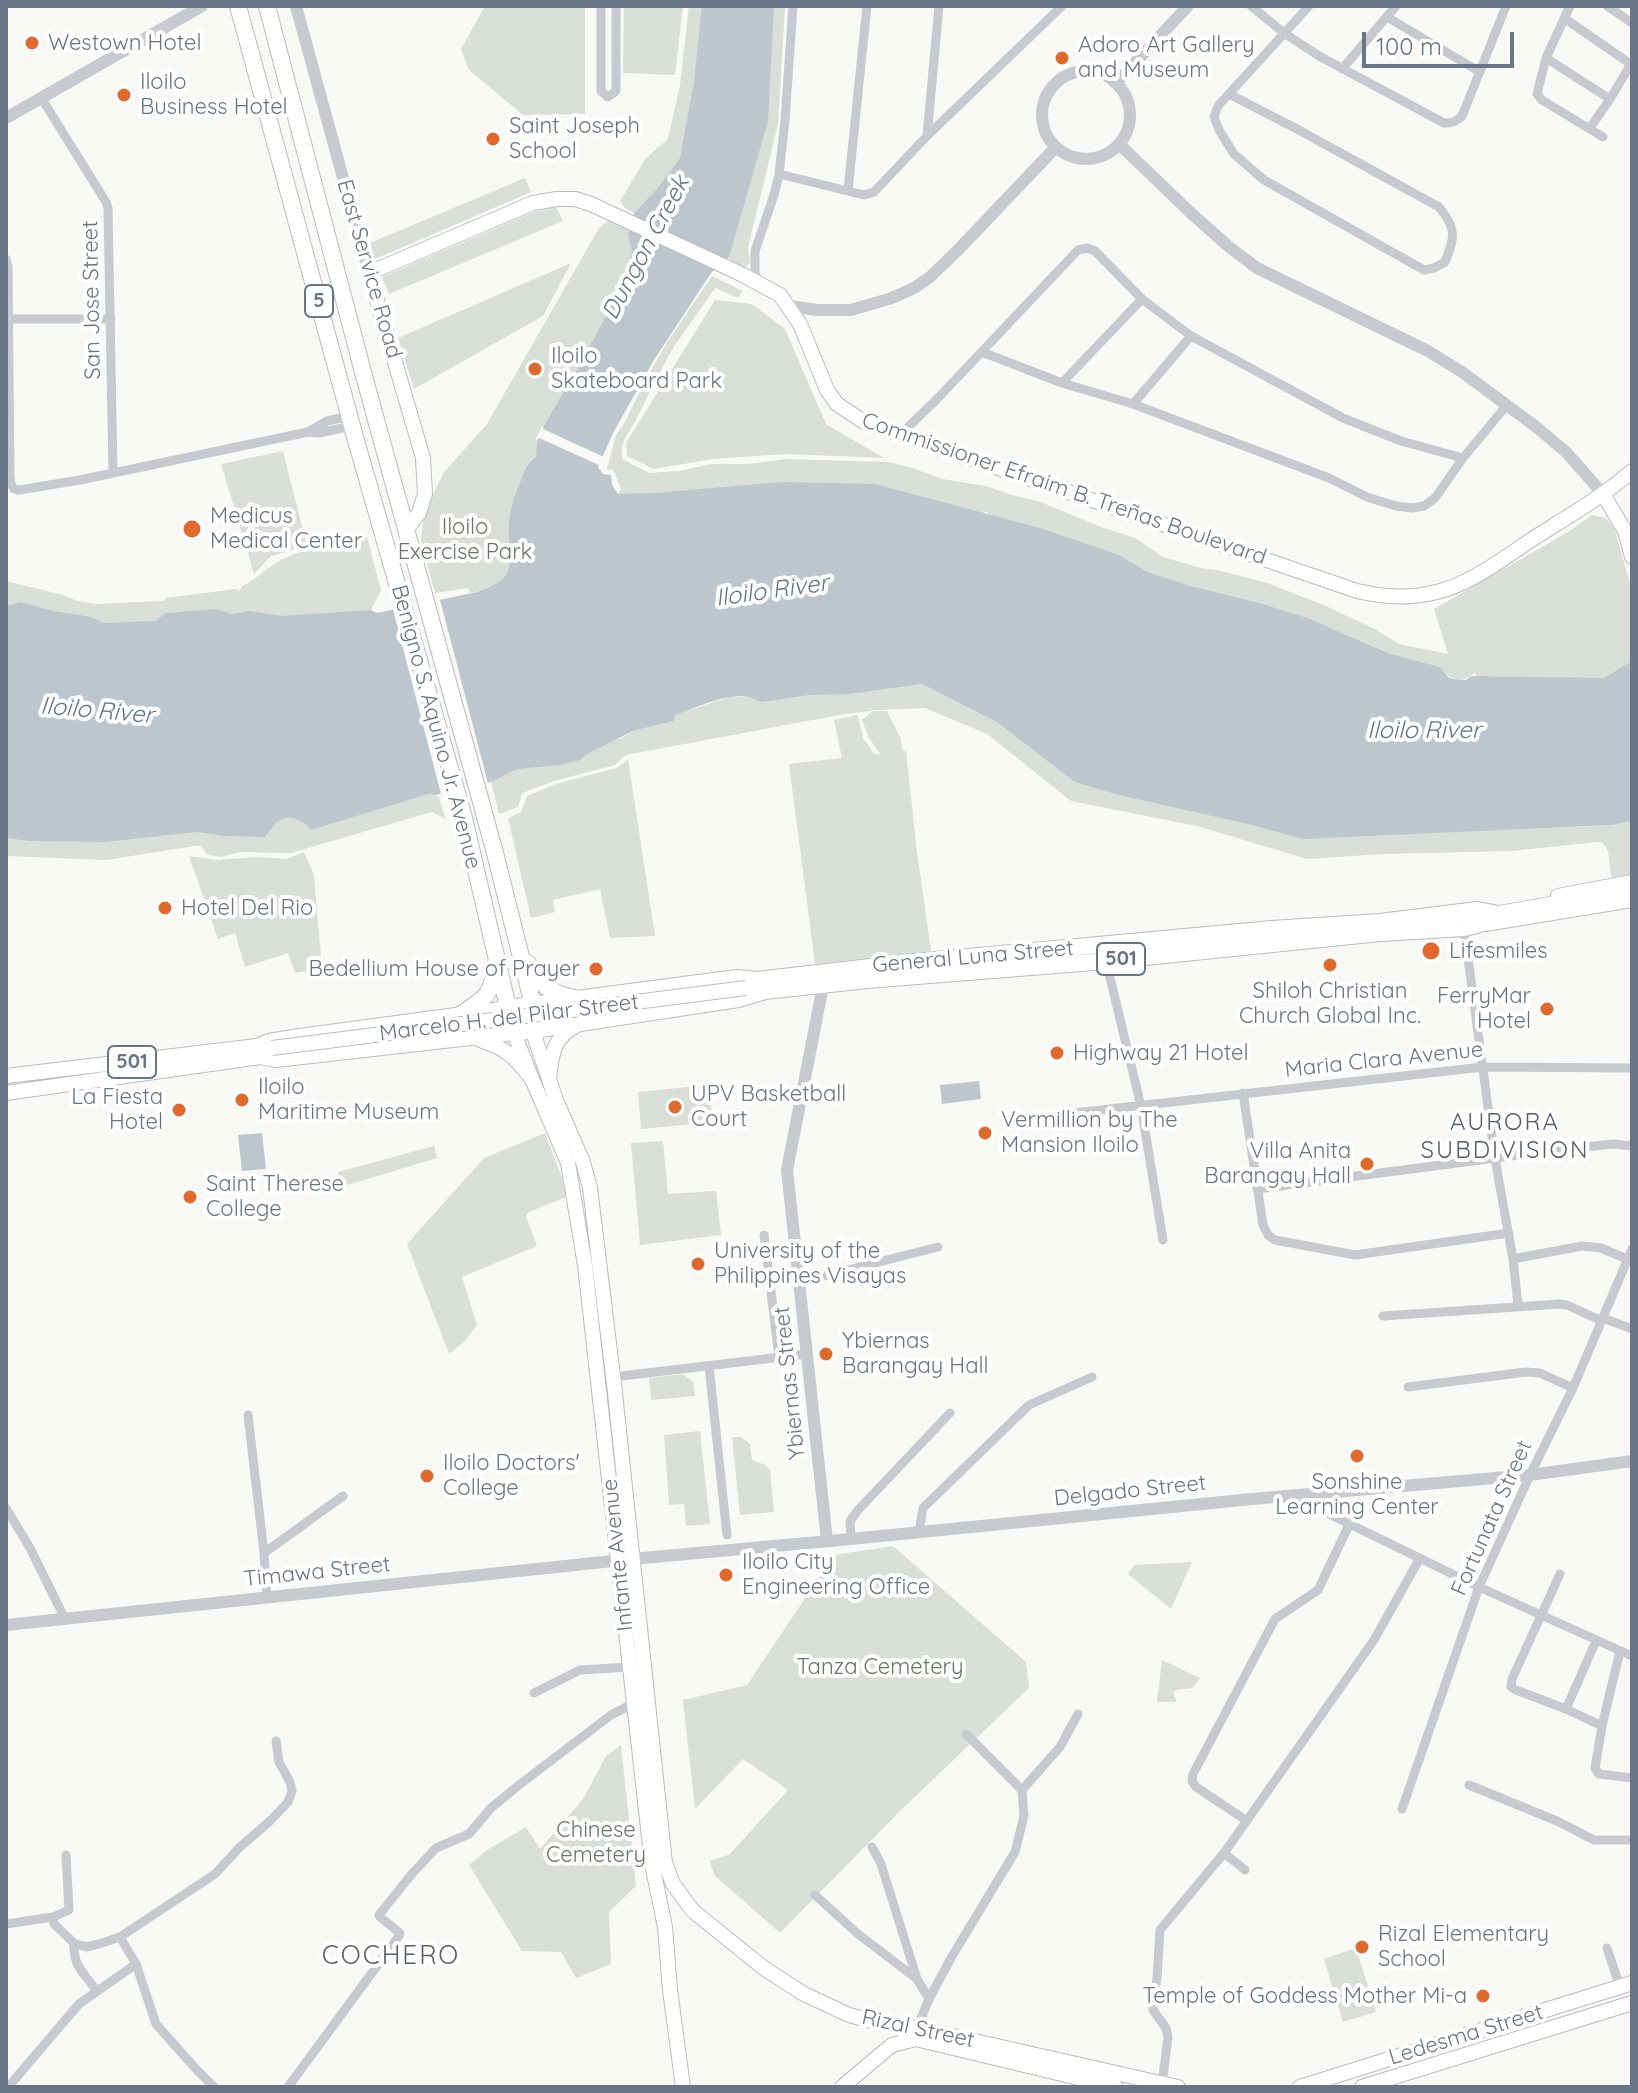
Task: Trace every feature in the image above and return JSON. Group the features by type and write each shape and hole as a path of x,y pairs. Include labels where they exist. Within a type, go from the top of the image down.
{"highway":[{"name":"Benigno S. Aquino Jr. Avenue","path":"238,6 350,421 463,814 514,1033"},
{"name":"Benigno S. Aquino Jr. Avenue","path":"267,6 519,946 538,1030"},
{"path":"265,101 290,95"},
{"path":"469,842 490,837"},
{"name":"General Luna Street","path":"538,1030 738,999 756,986 914,962 1380,933 1472,921 1632,891"},
{"path":"519,946 543,986 559,995 579,1000"},
{"name":"General Luna Street","path":"533,1005 737,978 756,986 823,986 1106,961 1145,949"},
{"path":"460,1015 479,1003 491,990 495,952"},
{"name":"Marcelo H. del Pilar Street","path":"508,1008 533,1005"},
{"name":"Marcelo H. del Pilar Street","path":"514,1033 538,1030"}],"main road":[{"name":"Commissioner Efraim B. Treñas Boulevard","path":"369,273 533,203 575,199 608,211 780,295 800,324 827,390 837,404 864,422 1357,591 1384,597 1412,597 1439,592 1477,575 1603,494 1632,471"},
{"name":"East Service Road","path":"369,273 423,458 425,494 419,513 406,530"},
{"path":"1603,494 1626,534 1632,557"},
{"name":"General Luna Street","path":"1472,921 1632,882"},
{"name":"General Luna Street","path":"1472,921 1632,900"},
{"name":"Marcelo H. del Pilar Street","path":"6,1076 263,1050 756,986"},
{"name":"Marcelo H. del Pilar Street","path":"6,1093 263,1050 269,1041 508,1008"},
{"path":"549,1079 554,1045 566,1032 582,1022"},
{"name":"Infante Avenue","path":"538,1030 535,1038 590,1188 613,1377 619,1502"},
{"name":"Marcelo H. del Pilar Street","path":"263,1050 276,1060 514,1033"},
{"name":"Infante Avenue","path":"514,1033 560,1143 572,1180 619,1502 665,1863"},
{"path":"472,1037 507,1050 532,1079"},
{"name":"Infante Avenue","path":"625,1560 630,1667 652,1864 665,1927 683,2087"},
{"name":"Rizal Street","path":"665,1863 673,1884 693,1911 765,1969 804,1994 849,2015 1178,2087"},
{"path":"665,1927 671,1913 677,1908 686,1907 693,1911"},
{"name":"Ledesma Street","path":"1300,2087 1626,1985"},
{"name":"Ledesma Street","path":"1362,2087 1632,2003"},
{"path":"842,2087 892,2045 890,2036 879,2023"},
{"name":"Rizal Street","path":"892,2045 916,2039 928,2040 1116,2087"}],"street":[{"path":"6,118 202,6"},
{"name":"East Service Road","path":"296,6 369,273"},
{"path":"601,6 601,91 608,97 616,91 616,6"},
{"path":"755,282 755,251 779,174 793,6"},
{"path":"848,190 867,6"},
{"path":"927,136 939,6"},
{"path":"779,174 864,195 874,192 927,136 1062,6"},
{"path":"1116,83 1188,6"},
{"path":"1251,6 1319,56 1444,123 1457,121 1462,116 1503,7"},
{"path":"1229,94 1439,207 1450,219 1455,238 1445,262 1424,270 1264,180 1234,154 1219,130 1214,117 1218,106 1309,6"},
{"path":"1342,69 1396,6"},
{"path":"1570,6 1546,58 1537,94 1603,137"},
{"path":"1607,6 1632,23"},
{"path":"1387,17 1480,72"},
{"path":"1564,18 1631,65 1590,128"},
{"path":"1546,58 1610,99"},
{"path":"1073,73 1104,75 1116,83 1130,108 1130,122 1119,144 1094,159 1067,155 1056,147 1047,135 1042,120 1043,105 1049,91 1073,73"},
{"name":"San Jose Street","path":"42,99 106,202 113,473"},
{"path":"1119,144 1193,215 1257,268 1428,351 1462,372 1566,452 1603,494"},
{"path":"789,306 851,310 914,288 958,250 1056,147"},
{"path":"901,434 1078,250 1087,248 1095,251 1142,299 1191,336 1343,418 1401,441 1463,458"},
{"path":"6,259 11,484 14,489 113,473 308,432 327,421 350,421"},
{"path":"1062,383 1142,299"},
{"path":"8,319 111,319"},
{"path":"1133,404 1191,336"},
{"path":"982,352 1062,383 1133,404 1329,478 1367,497 1412,508 1424,506 1435,498 1507,405"},
{"path":"1472,921 1483,1067 1518,1305"},
{"path":"1106,961 1141,1106 1163,1240"},
{"name":"Ybiernas Street","path":"823,986 787,1170 827,1541"},
{"name":"Maria Clara Avenue","path":"1074,1113 1483,1067 1632,1068"},
{"path":"1243,1093 1263,1225 1275,1240 1355,1255 1509,1233"},
{"path":"1257,1189 1613,1144 1632,1146"},
{"path":"764,1235 779,1357"},
{"path":"1513,1259 1582,1246 1601,1248 1627,1259"},
{"path":"800,1282 938,1247"},
{"name":"Fortunata Street","path":"1402,1809 1479,1587 1573,1388 1632,1249"},
{"path":"1383,1316 1518,1305 1567,1305 1632,1329"},
{"path":"613,1377 807,1354"},
{"path":"709,1366 727,1535"},
{"path":"1408,1387 1526,1372 1540,1373 1573,1388"},
{"path":"919,1532 923,1508 1029,1405 1092,1377"},
{"path":"851,1539 850,1521 950,1413"},
{"path":"248,1415 267,1598"},
{"name":"Delgado Street","path":"625,1560 1530,1475 1632,1461"},
{"path":"264,1553 343,1496"},
{"path":"1292,1496 1479,1587 1632,1656"},
{"path":"6,1508 30,1548 65,1619"},
{"path":"1247,1821 1196,1787 1192,1781 1193,1774 1275,1619 1318,1590 1350,1523"},
{"path":"1162,2084 1168,2037 1166,2028 1153,2010 1160,1930 1224,1853 1374,1640 1420,1558"},
{"name":"Timawa Street","path":"6,1625 625,1560"},
{"path":"1560,1574 1511,1687 1602,1726"},
{"path":"1566,1709 1596,1641"},
{"path":"1620,1651 1595,1768 1599,1774 1632,1778"},
{"path":"534,1693 580,1670 630,1667"},
{"path":"288,2087 399,1936 400,1933 380,1917 380,1912 411,1875 436,1848 469,1834 491,1808 519,1785 611,1715 634,1703"},
{"path":"1022,1790 1060,1747 1078,1714"},
{"path":"917,2028 951,1958 1015,1852 1024,1816 1022,1790 966,1734"},
{"path":"53,1917 54,1924 74,1943 86,1947 120,1937 215,1874 288,1802 292,1791 279,1762 276,1741"},
{"path":"1469,1785 1557,1821 1594,1840 1632,1840"},
{"path":"872,1847 881,1864 917,1979 929,1999"},
{"path":"1224,1853 1245,1870"},
{"path":"6,1924 53,1917 69,1910 66,1855"},
{"path":"815,1895 858,1934 917,1979"},
{"path":"120,1937 136,1964 156,2024 214,2087"},
{"path":"74,1943 76,1965 97,1991"},
{"path":"1607,1948 1626,1985"},
{"path":"9,2086 79,2004 136,1964"}],"green space":[{"path":"485,6 585,6 585,114 523,115 469,70 461,49"},
{"path":"624,6 683,6 675,75 623,73"},
{"path":"689,6 714,6 705,149 634,213 620,201 646,158 668,139 680,85"},
{"path":"749,6 785,6 778,124 748,247 750,262 744,269 731,263 729,257"},
{"path":"525,178 531,192 375,259 370,243"},
{"path":"556,207 563,221 389,294 382,277 534,212"},
{"name":"Iloilo Exercise Park","path":"609,220 651,243 548,430 542,426 536,439 548,447 522,549 511,557 511,565 504,577 492,586 470,593 468,588 435,593 421,540 424,513 444,472 487,424 599,228"},
{"path":"571,263 543,316 414,389 398,338"},
{"path":"712,276 743,291 738,298 715,288 673,348 625,438 622,459 649,473 711,464 750,464 785,459 888,462 942,479 986,486 1038,501 1135,538 1163,557 1267,583 1326,606 1399,644 1448,654 1434,609 1592,515 1606,518 1614,528 1632,590 1632,683 1477,680 1475,673 1456,680 1440,668 1435,673 998,525 986,511 968,525 613,504 621,489 613,470 607,469 616,435 666,344"},
{"path":"715,300 752,304 785,329 826,424 884,458 786,454 713,459 653,469 627,456 626,443"},
{"path":"283,451 307,546 271,556 254,574 221,464"},
{"path":"367,537 381,590 371,610 129,633 6,613 6,581 95,604 163,601 166,598 240,591 241,587 285,558"},
{"path":"922,684 934,690 1577,827 1611,825 1632,817 1632,877 1612,881 1608,851 1603,843 1598,842 1511,851 1307,859 1197,826 1071,801 987,734 925,708 845,714 626,755 615,765 522,793 518,807 499,814 491,782 492,773 622,738 633,731 673,721 675,715 729,697 777,697"},
{"path":"873,711 887,711 900,737 903,751 906,751 931,951 815,964 789,764 842,758 834,720 858,715 863,738 874,754 880,754 862,720"},
{"path":"628,759 655,936 610,938 600,889 553,900 555,912 531,918 508,818 521,812 527,796 556,784 617,768"},
{"path":"419,786 428,794 438,796 446,819 432,812 291,853 240,852 221,857 208,855 201,846 195,846 106,860 6,856 6,831"},
{"path":"304,852 314,875 322,969 295,973 288,953 245,967 235,933 218,939 189,856 216,860 256,857 287,859"},
{"name":"UPV Basketball Court","path":"709,1085 713,1122 641,1129 638,1092"},
{"path":"545,1133 566,1197 526,1216 537,1246 462,1277 477,1325 464,1342 449,1354 407,1244 484,1158"},
{"path":"663,1141 668,1194 716,1191 721,1235 640,1245 631,1143"},
{"path":"434,1146 437,1158 341,1187 338,1172"},
{"path":"682,1374 693,1381 695,1396 651,1400 649,1378"},
{"path":"700,1431 710,1524 686,1526 684,1504 669,1505 664,1435"},
{"path":"732,1437 741,1437 750,1444 752,1460 770,1470 774,1512 740,1515"},
{"name":"Tanza Cemetery","path":"893,1546 1026,1662 1029,1688 899,1812 780,1933 714,1875 710,1861 730,1854 788,1790 743,1759 695,1809 683,1700 747,1685 834,1555"},
{"path":"1192,1562 1171,1609 1128,1574 1134,1565"},
{"path":"1162,1660 1200,1678 1192,1688 1173,1693 1177,1702 1157,1702"},
{"name":"Chinese Cemetery","path":"621,1745 636,1886 609,1912 611,1964 576,1978 561,1952 522,1951 469,1865 487,1850 526,1827 540,1849 583,1799 606,1756"},
{"path":"1356,1948 1376,2012 1343,2022 1324,1959"}],"water":[{"path":"702,6 774,6 768,121 729,257 711,273 654,360 613,433 598,467 603,474 611,475 612,485 618,494 783,482 875,484 1040,528 1119,555 1147,572 1310,619 1390,654 1440,667 1453,679 1466,680 1471,676 1604,678 1632,661 1632,821 1611,825 1303,839 1075,782 997,722 922,684 761,702 741,696 729,697 675,715 674,721 633,731 580,760 517,769 491,782 428,794 311,830 303,822 288,818 278,821 265,837 196,832 105,842 6,838 6,604 20,602 92,617 102,623 156,621 165,613 216,609 231,614 249,611 282,616 371,610 377,613 477,592 506,575 510,560 510,516 524,472 536,457 543,428 583,363 628,276 632,252 628,234 634,213 680,158 694,82"},
{"path":"979,1081 981,1099 942,1104 940,1085"},
{"path":"262,1133 266,1169 242,1171 238,1135"}],"pier":[{"path":"541,428 606,458 603,467 537,437"},
{"path":"439,596 489,787 442,798 392,606"}],"place":[{"name":"Westown Hotel","path":"32,43"},
{"name":"Adoro Art Gallery and Museum","path":"1062,58"},
{"name":"Iloilo Business Hotel","path":"124,95"},
{"name":"Saint Joseph School","path":"493,139"},
{"name":"Iloilo Skateboard Park","path":"535,369"},
{"name":"Medicus Medical Center","path":"192,529"},
{"name":"Hotel Del Rio","path":"165,908"},
{"name":"Lifesmiles","path":"1431,951"},
{"name":"Shiloh Christian Church Global Inc.","path":"1330,965"},
{"name":"Bedellium House of Prayer","path":"596,969"},
{"name":"FerryMar Hotel","path":"1547,1009"},
{"name":"Highway 21 Hotel","path":"1057,1053"},
{"name":"Iloilo Maritime Museum","path":"242,1100"},
{"name":"UPV Basketball Court","path":"675,1107"},
{"name":"La Fiesta Hotel","path":"179,1110"},
{"name":"Vermillion by The Mansion Iloilo","path":"985,1133"},
{"name":"Villa Anita Barangay Hall","path":"1367,1164"},
{"name":"Saint Therese College","path":"190,1197"},
{"name":"University of the Philippines Visayas","path":"698,1264"},
{"name":"Ybiernas Barangay Hall","path":"826,1354"},
{"name":"Sonshine Learning Center","path":"1357,1456"},
{"name":"Iloilo Doctors' College","path":"427,1476"},
{"name":"Iloilo City Engineering Office","path":"726,1575"},
{"name":"Rizal Elementary School","path":"1362,1947"},
{"name":"Temple of Goddess Mother Mi-a","path":"1483,1996"}],"district":[{"name":"AURORA SUBDIVISION","path":"1505,1137"},
{"name":"COCHERO","path":"391,1956"}],"water label":[{"name":"Dungon Creek","path":"646,248"},
{"name":"Iloilo River","path":"772,591"},
{"name":"Iloilo River","path":"97,711"},
{"name":"Iloilo River","path":"1424,731"}]}
